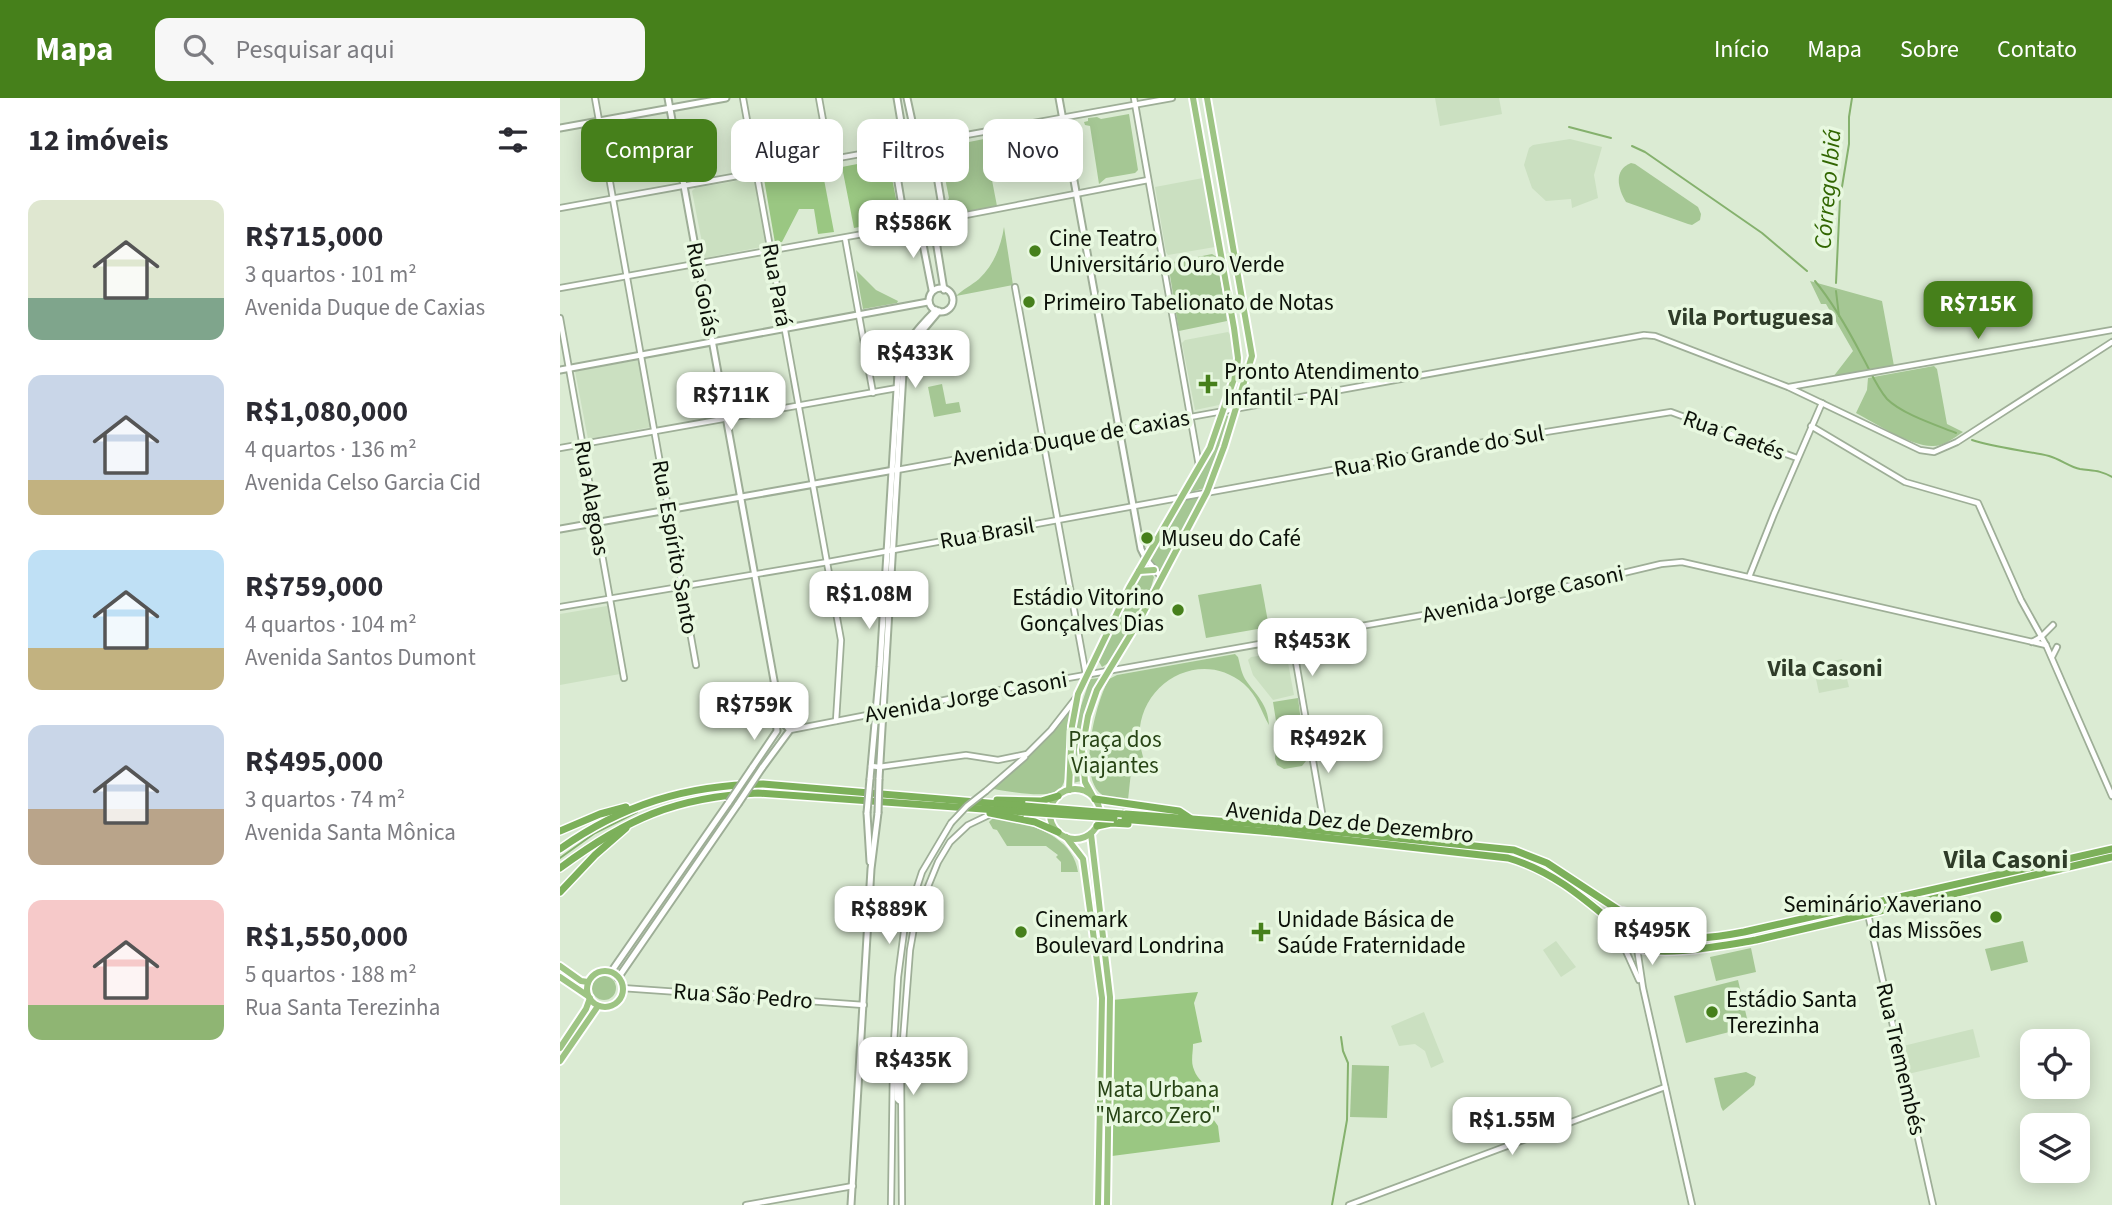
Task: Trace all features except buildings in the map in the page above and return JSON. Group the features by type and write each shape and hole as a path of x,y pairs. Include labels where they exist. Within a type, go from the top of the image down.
{"highway":[{"name":"Avenida Dez de Dezembro","path":"560,849 610,818 651,801 711,787 763,784 974,805 1514,850 1547,863 1655,931 1698,938 1735,934 2112,849"},
{"name":"Avenida Dez de Dezembro","path":"560,868 613,831 635,821 691,801 730,794 758,793 974,805"},
{"path":"974,805 1005,800 1041,802 1058,796"},
{"path":"1094,797 1179,811 1191,822 1176,828 1114,823 1097,826"},
{"path":"560,831 600,814 651,801"},
{"path":"974,805 992,814 1035,822 1058,832"},
{"path":"560,892 595,855 635,821"},
{"name":"Avenida Dez de Dezembro","path":"1326,834 1508,858 1531,865 1558,879 1612,922 1620,940"},
{"path":"1620,940 1641,949 1676,950 1726,945 2112,857"},
{"path":"1612,922 1614,914 1620,911"},
{"path":"1641,949 1657,943 1658,936 1655,931"}],"main road":[{"name":"Rua Goiás","path":"668,98 775,686 784,724 790,730"},
{"path":"610,119 726,98"},
{"path":"897,98 901,119"},
{"path":"908,98 913,119"},
{"path":"1059,98 1141,549 1146,559"},
{"path":"1069,790 1072,726 1078,694 1138,572 1199,470 1224,411 1237,370 1238,358 1193,98"},
{"path":"1066,837 1082,838 1091,834 1097,826 1100,810 1085,782 1082,750 1088,716 1107,671 1163,578 1207,492 1237,409 1252,356 1207,98"},
{"path":"560,128 581,124"},
{"path":"898,182 902,206 919,225 932,290 928,295 928,302 937,310 948,311 953,304 953,298 944,290 933,222 941,200 938,182"},
{"path":"922,239 928,233 935,235"},
{"path":"932,290 944,290"},
{"path":"560,370 928,302"},
{"path":"851,1205 871,869 878,821 880,713 899,366 916,328 937,310"},
{"path":"894,470 905,362 913,342 937,310"},
{"name":"Avenida Duque de Caxias","path":"560,529 894,470"},
{"path":"1138,572 1154,570"},
{"name":"Rua Goiás","path":"611,972 777,731 775,686"},
{"path":"871,869 867,816 871,766 880,713"},
{"path":"618,978 790,730"},
{"path":"1094,797 1081,790 1069,790 1058,796 1051,811 1052,822 1058,832 1066,837 1083,859 1102,998 1098,1205"},
{"path":"867,816 874,823 878,821"},
{"path":"1091,834 1110,997 1107,1205"},
{"path":"560,966 581,981 588,982"},
{"path":"560,977 589,997 598,1006 615,1004 622,988 618,978 611,972 595,974 588,982 589,997 586,1009 560,1048"},
{"path":"560,1061 598,1006"}],"street":[{"name":"Rua Espírito Santo","path":"595,98 599,119"},
{"name":"Rua Pará","path":"743,98 747,119"},
{"path":"819,98 823,119"},
{"path":"969,135 1062,118 1134,101 1172,98"},
{"path":"1134,101 1199,470"},
{"path":"560,208 731,177"},
{"path":"560,288 919,225 1148,180"},
{"name":"Rua Espírito Santo","path":"610,182 696,665"},
{"name":"Rua Pará","path":"759,182 841,640 836,721"},
{"path":"845,238 873,393"},
{"path":"1015,287 1086,675"},
{"name":"Rua Alagoas","path":"560,318 624,678"},
{"path":"1788,387 2109,331 2111,342"},
{"name":"Avenida Duque de Caxias","path":"894,470 1644,335 1788,387 1920,450 1934,452 1957,442 2111,342"},
{"path":"560,448 897,388"},
{"path":"1749,577 1822,403"},
{"name":"Rua Rio Grande do Sul","path":"1207,492 1490,441 1671,412"},
{"name":"Rua Caetés","path":"1671,412 1797,458"},
{"path":"1811,426 1905,482 1978,503 2017,590 2046,645 2112,796"},
{"name":"Rua Brasil","path":"560,607 828,562 1207,492"},
{"path":"1146,559 1163,578"},
{"name":"Avenida Jorge Casoni","path":"790,730 1518,598 1661,564 1694,563 2046,645"},
{"path":"2031,642 2041,637 2053,625"},
{"path":"1292,639 1326,834"},
{"path":"2052,661 2057,647"},
{"path":"891,1205 893,1059 898,977 905,924 922,872 951,823 1052,730 1078,694"},
{"path":"871,766 966,755 998,760 1027,754"},
{"path":"902,1205 900,1101 910,950 919,903 941,855 954,837 968,825 992,814"},
{"name":"Rua Tremembés","path":"1868,914 1933,1205"},
{"path":"1620,940 1643,988"},
{"path":"1641,949 1643,988 1692,1205"},
{"name":"Rua São Pedro","path":"622,988 864,1005"},
{"path":"893,1059 897,1077 897,1099 900,1101"},
{"path":"1349,1205 1665,1087"},
{"path":"746,1205 853,1186"}],"shaded area":[{"path":"1435,98 1499,98 1502,114 1440,126"},
{"path":"1570,139 1602,147 1594,175 1598,198 1572,208 1571,199 1546,201 1532,188 1524,165 1529,148 1533,145"},
{"path":"1203,178 1215,247 1168,255 1155,187"},
{"path":"731,182 755,182 767,246 705,258 692,191 695,188"},
{"name":"Pronto Atendimento Infantil - PAI","path":"1228,332 1231,335 1234,364 1219,405 1195,410 1182,343 1185,340"},
{"path":"639,360 651,427 588,439 575,371"},
{"path":"756,387 760,411 734,416 730,392"},
{"path":"607,606 620,674 560,685 560,614"},
{"path":"1286,652 1294,695 1273,700 1253,675 1248,660 1251,657"},
{"path":"1842,659 1849,687 1819,693 1813,665"},
{"path":"1556,941 1576,967 1561,977 1543,950"},
{"path":"1424,1012 1444,1062 1431,1068 1425,1051 1415,1044 1399,1046 1391,1026"},
{"path":"1973,1029 1980,1057 1908,1074 1903,1046"}],"green space":[{"path":"1129,114 1138,170 1135,173 1106,178 1099,184 1090,126 1084,122 1088,121 1088,118 1101,119"},
{"path":"983,139 983,182 992,182 997,206 940,216 949,198 946,182 969,182 969,142"},
{"path":"1631,163 1698,207 1700,220 1692,225 1626,202 1619,186 1619,175 1625,166"},
{"path":"857,164 857,182 893,182 899,214 905,218 854,228 843,167"},
{"path":"765,182 824,182 834,232 818,234 814,209 799,209 782,242 775,243"},
{"path":"1004,227 1013,285 956,296 989,268 999,248"},
{"path":"1212,254 1217,257 1227,321 1179,331 1168,263"},
{"path":"856,270 876,290 898,301 897,303 863,309"},
{"path":"1810,281 1882,301 1894,366 1833,377 1853,351 1826,304 1821,304"},
{"path":"1934,366 1937,369 1947,424 1963,432 1952,439 1937,446 1915,443 1856,413 1867,390 1868,378"},
{"path":"942,384 946,404 959,402 961,412 934,417 928,387"},
{"path":"1226,415 1230,420 1205,488 1191,492 1190,488 1218,436"},
{"path":"1203,497 1162,575 1148,556 1184,500"},
{"path":"1142,573 1151,573 1154,577 1149,595 1110,662 1102,667 1098,660"},
{"path":"1261,584 1269,627 1206,638 1198,595"},
{"name":"Praça dos Viajantes","path":"1235,654 1245,679 1264,705 1269,725 1256,699 1244,684 1223,672 1202,669 1181,674 1163,684 1149,701 1141,721 1140,744 1148,769 1145,774 1131,772 1128,800 1101,794 1094,785 1090,771 1091,738 1094,720 1109,679 1117,675"},
{"path":"1100,678 1084,728 1081,781 1073,783 1077,718 1090,679"},
{"path":"1298,698 1306,761 1302,766 1284,769 1277,765 1275,759 1277,727 1273,702"},
{"path":"1071,710 1068,764 1059,790 1037,794 993,789 1059,726"},
{"path":"993,818 1019,822 1046,832 1067,848 1078,872 1061,872 1061,862 1056,857 1058,855 1046,846 1007,846 989,822"},
{"path":"1622,914 1653,933 1654,942 1644,946 1633,943 1620,934 1616,917"},
{"path":"2023,941 2028,962 1991,971 1985,949"},
{"path":"1751,948 1756,972 1716,981 1710,957"},
{"path":"599,976 609,976 616,983 616,993 609,1000 599,1000 592,993 592,983"},
{"name":"Estádio Santa Terezinha","path":"1738,980 1749,1027 1686,1043 1674,996"},
{"name":"Mata Urbana \"Marco Zero\"","path":"1198,992 1194,1003 1202,1042 1193,1044 1192,1064 1214,1097 1211,1116 1218,1126 1220,1142 1112,1156 1112,1000"},
{"path":"1352,1065 1389,1066 1387,1118 1350,1117"},
{"path":"1746,1072 1756,1077 1754,1085 1723,1111 1714,1078"}],"waterway":[{"name":"Córrego Ibiá","path":"1836,283 1840,199 1849,144 1852,98"},
{"path":"1569,127 1611,138"},
{"path":"1632,146 1645,152 1762,233 1807,271"},
{"path":"1815,281 1840,317 1887,399 1910,414 1956,433"},
{"name":"Córrego Ibiá","path":"1836,291 1839,316"},
{"path":"1972,440 2049,456 2076,468 2112,477"},
{"path":"560,858 595,833 637,812"},
{"path":"1332,1205 1347,1120 1348,1063 1341,1037"}],"place":[{"name":"Cine Teatro Universitário Ouro Verde","path":"1035,251"},
{"name":"Primeiro Tabelionato de Notas","path":"1029,302"},
{"name":"Pronto Atendimento Infantil - PAI","path":"1208,384"},
{"name":"Museu do Café","path":"1147,538"},
{"name":"Estádio Vitorino Gonçalves Dias","path":"1178,610"},
{"name":"Seminário Xaveriano das Missões","path":"1996,917"},
{"name":"Cinemark Boulevard Londrina","path":"1021,932"},
{"name":"Unidade Básica de Saúde Fraternidade","path":"1261,932"},
{"name":"Estádio Santa Terezinha","path":"1712,1012"}],"district":[{"name":"Vila Portuguesa","path":"1751,317"},
{"name":"Vila Casoni","path":"1825,668"},
{"name":"Vila Casoni","path":"2006,859"}]}
